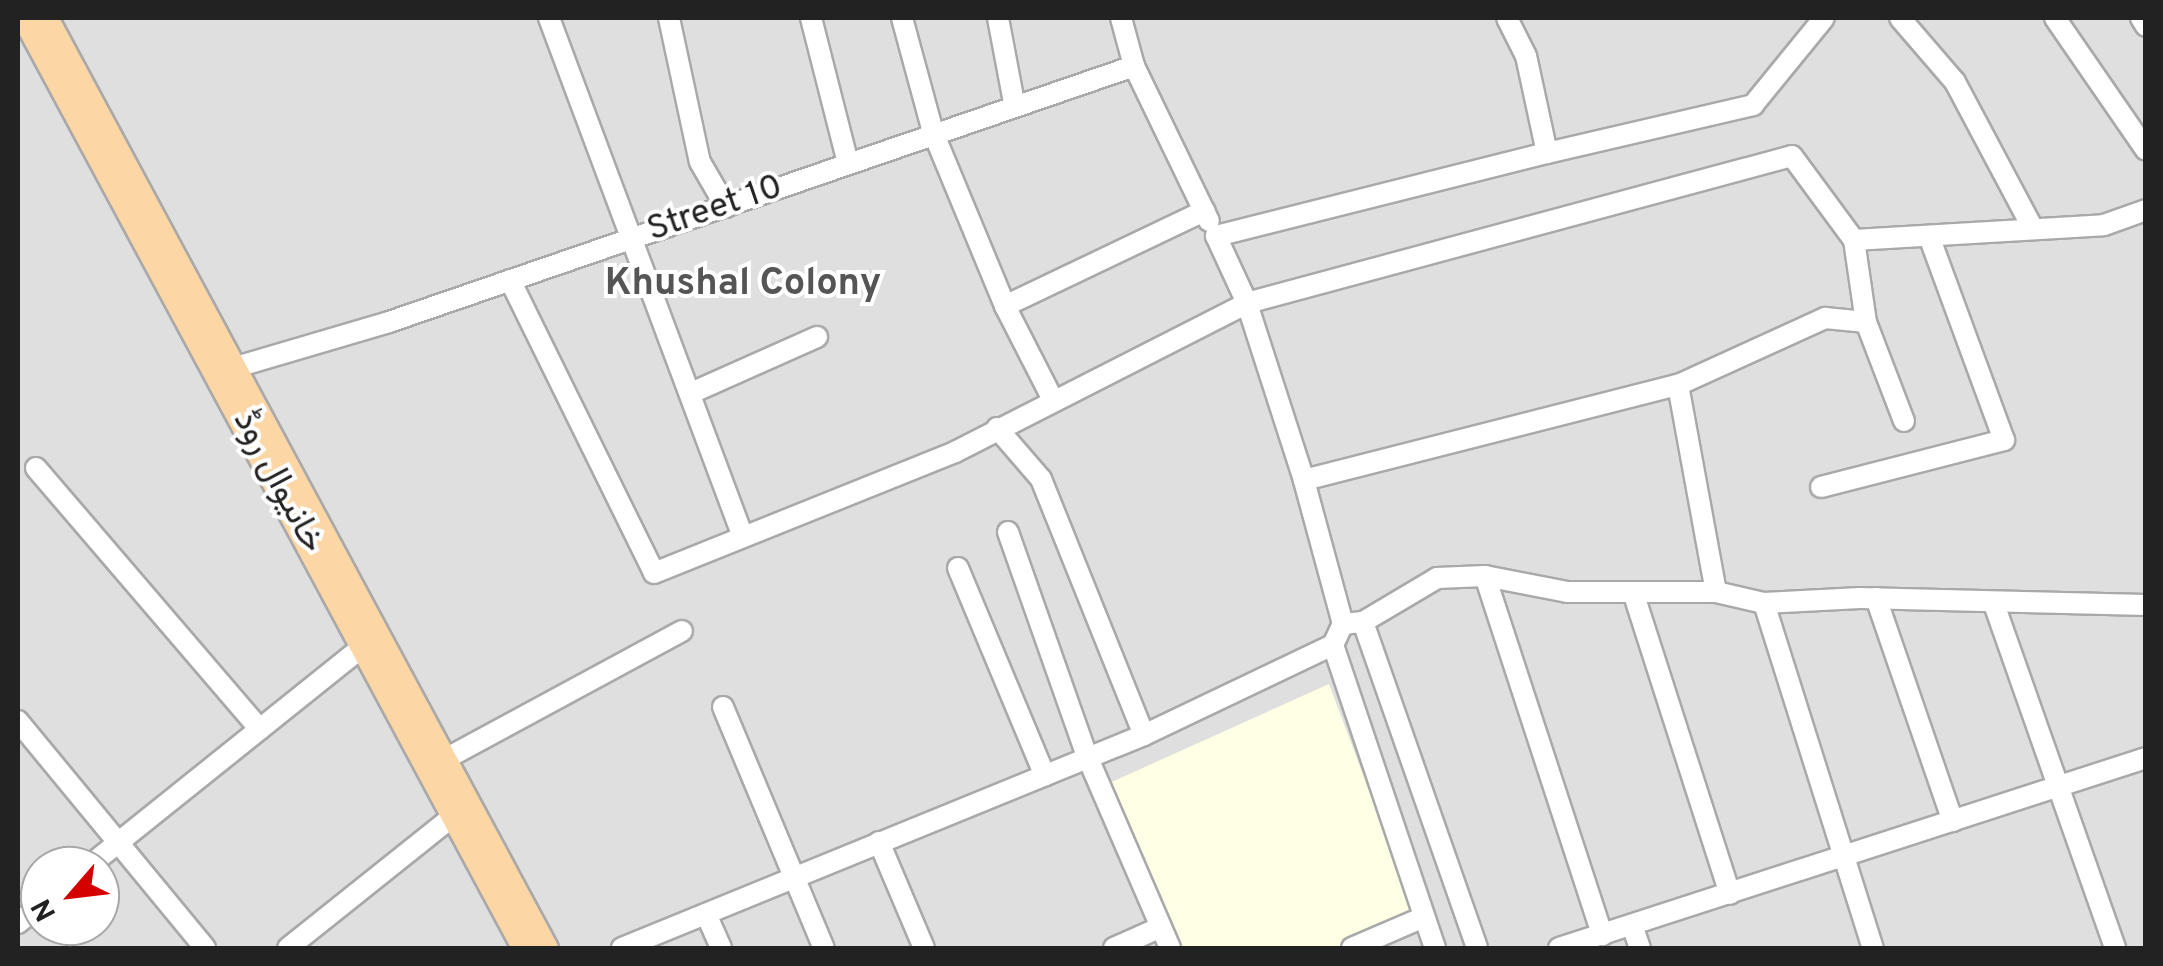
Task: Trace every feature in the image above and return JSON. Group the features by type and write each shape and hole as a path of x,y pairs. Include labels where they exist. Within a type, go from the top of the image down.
{"main road":[{"name":"خانیوال روڈ","path":"34,27 236,367 545,948"},
{"name":"خانیوال روڈ","path":"34,27 525,948"}],"street":[{"path":"549,18 628,238 691,393 743,537"},
{"path":"669,18 700,162 726,207"},
{"path":"810,18 848,163"},
{"path":"902,18 933,132 1005,306 1052,398"},
{"path":"998,18 1014,103"},
{"path":"1121,18 1134,66 1247,303 1353,623 1477,948"},
{"path":"1507,18 1526,56 1547,154"},
{"path":"1216,236 1753,105 1824,18"},
{"path":"1900,18 1954,82 2032,229"},
{"path":"2054,18 2146,150"},
{"path":"2140,18 2146,26"},
{"name":"Street 10","path":"236,367 510,280 1014,103 1134,66"},
{"path":"510,280 654,573 955,452 1052,398 1247,303 1792,156 1854,240 1866,322 1904,421"},
{"path":"1005,306 1204,210"},
{"path":"1854,240 2104,224 2146,210"},
{"path":"1821,487 2004,440 1929,236"},
{"path":"1304,480 1678,385 1825,318 1866,322"},
{"path":"691,393 817,337"},
{"path":"1678,385 1716,592"},
{"path":"998,428 1041,479 1144,735"},
{"path":"36,468 260,729"},
{"path":"1008,532 1088,756 1170,948"},
{"path":"958,568 1045,776"},
{"path":"1485,576 1602,935"},
{"path":"622,948 1144,735 1333,645 1353,623 1437,578 1485,576 1567,592 1716,592 1764,603 1876,598 2146,605"},
{"path":"1632,592 1730,894"},
{"path":"1876,598 1953,821"},
{"path":"1764,603 1872,948"},
{"path":"1994,604 2114,948"},
{"path":"447,758 682,630"},
{"path":"114,846 365,645"},
{"path":"1333,645 1435,948"},
{"path":"722,708 824,948"},
{"path":"18,721 205,948"},
{"path":"1558,948 2146,758"},
{"path":"288,948 456,814"},
{"path":"879,842 924,948"},
{"path":"706,914 721,948"},
{"path":"1352,948 1424,917"},
{"path":"1632,925 1640,948"},
{"path":"1114,948 1161,927"}],"shaded area":[{"path":"18,18 2145,18 2145,948 18,948"},
{"path":"1329,684 1421,929 1376,948 1179,948 1105,785"}],"district":[{"name":"Khushal Colony","path":"743,285"}]}
